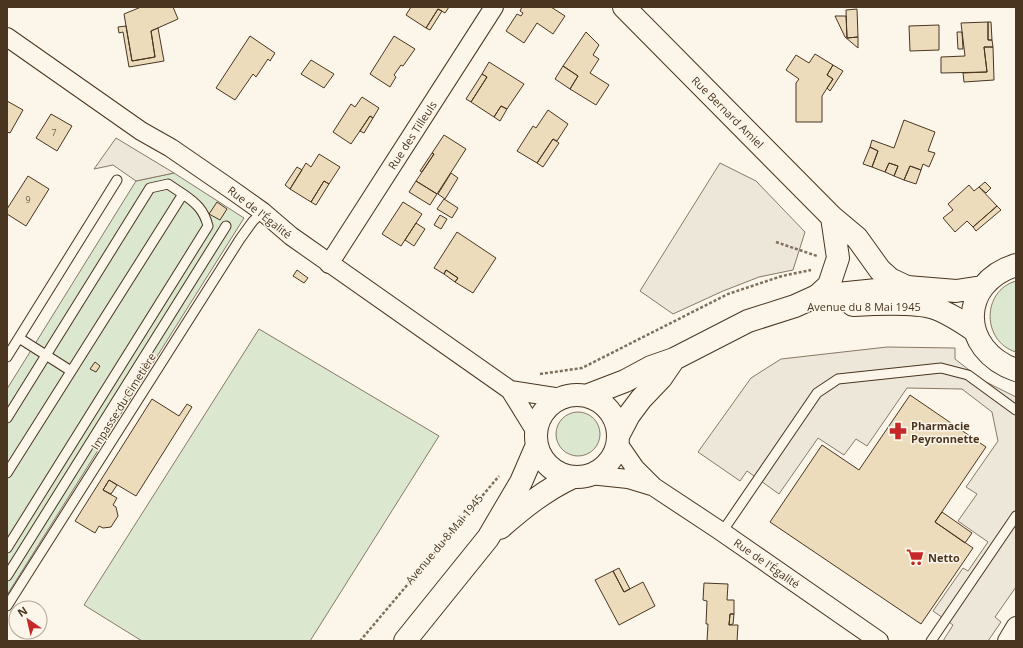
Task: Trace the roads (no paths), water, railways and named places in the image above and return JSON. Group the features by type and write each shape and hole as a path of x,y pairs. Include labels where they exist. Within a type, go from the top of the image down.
{"main road":[{"name":"Rue Bernard Amiel","path":"624,7 832,217 857,238 880,270 890,279 907,287"},
{"path":"817,296 829,285 838,258 832,217"},
{"path":"1016,265 991,277 982,287 976,301 973,316 975,331 980,345 990,356 1002,365 1016,370"},
{"name":"Avenue du 8 Mai 1945","path":"586,396 625,381 651,367 674,359 748,321 795,306 817,296 907,287 956,291 982,287"},
{"name":"Avenue du 8 Mai 1945","path":"795,306 827,307 868,304 933,307 952,315 975,331"},
{"path":"488,538 538,496 555,485 600,470 614,453 618,439 633,410 662,378 674,359"},
{"path":"405,641 488,538 521,482 536,439 538,422 551,404 561,398 569,396 586,396 597,400 606,407 612,415 616,425 618,439"},
{"path":"536,439 542,457 550,467 561,474 581,476"}],"street":[{"name":"Rue des Tilleuls","path":"330,264 494,7"},
{"name":"Rue de l'Égalité","path":"7,37 141,130 171,148 264,212 291,236 510,390 561,398"},
{"name":"Rue de l'Égalité","path":"510,390 536,439"},
{"name":"Rue de l'Égalité","path":"618,439 635,468 654,487 722,532 879,641"},
{"name":"Rue de l'Égalité","path":"581,476 628,479 654,487"},
{"path":"1007,641 1016,626"}],"lane":[{"path":"7,357 117,180"},
{"path":"7,418 150,188 168,184 198,205 206,217 208,226 7,548"},
{"path":"7,473 183,194"},
{"name":"Impasse du Cimetière","path":"7,606 240,239 253,221 264,212"},
{"path":"7,576 226,226"},
{"path":"19,338 72,371"},
{"path":"722,532 817,393 838,379 941,368 968,376 1016,410"},
{"path":"113,378 126,386"},
{"path":"931,641 1016,516"}],"place":[{"name":"Pharmacie Peyronnette","path":"898,431"},
{"name":"Netto","path":"915,557"}]}
